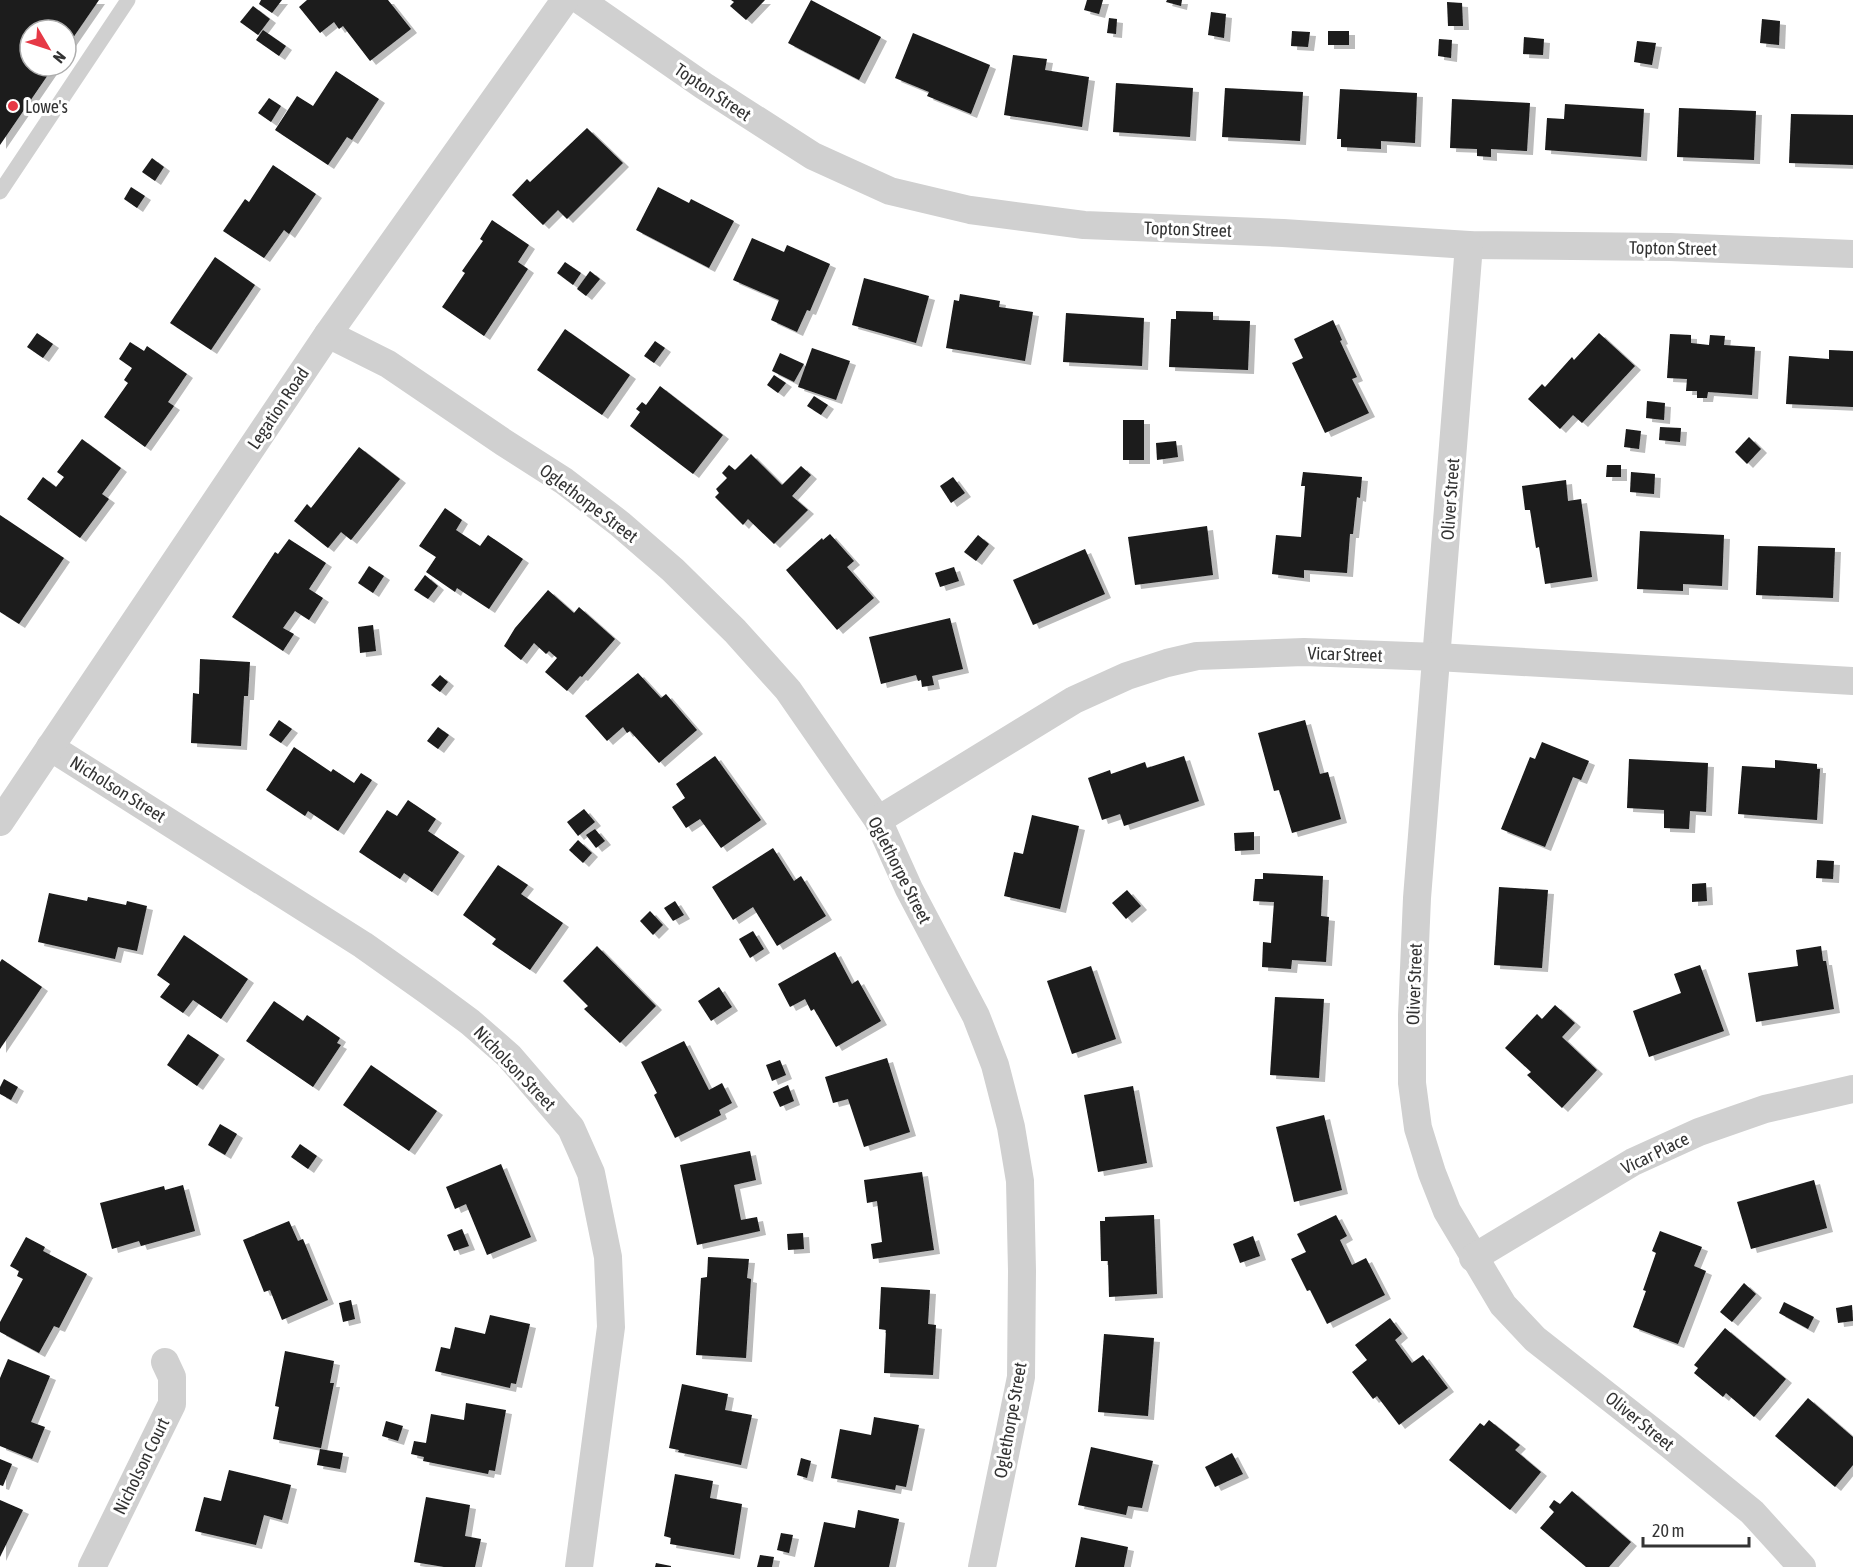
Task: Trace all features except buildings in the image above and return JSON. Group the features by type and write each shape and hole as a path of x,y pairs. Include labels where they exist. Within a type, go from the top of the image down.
{"street":[{"name":"Legation Road","path":"0,822 328,334 565,0"},
{"name":"Topton Street","path":"580,0 704,86 803,149 890,191 970,210 1084,225 1283,232 1469,245 1670,247 1853,254"},
{"name":"Oliver Street","path":"1469,245 1417,898 1412,1015 1412,1083 1418,1128 1447,1211 1503,1305 1535,1339 1670,1444 1752,1512 1802,1567"},
{"name":"Oglethorpe Street","path":"328,334 388,364 564,481 620,524 673,570 735,631 788,690 878,820 909,889 976,1016 995,1065 1011,1127 1020,1181 1021,1377 982,1567"},
{"name":"Vicar Street","path":"878,820 1074,700 1127,676 1197,656 1304,652 1437,657 1853,681"},
{"name":"Nicholson Street","path":"50,747 363,945 429,991 509,1056 571,1128 591,1173 608,1257 611,1327 579,1567"},
{"name":"Vicar Place","path":"1473,1258 1633,1162 1699,1132 1764,1109 1853,1089"},
{"name":"Nicholson Court","path":"92,1567 172,1404 172,1377 165,1362"}],"lane":[{"path":"0,192 128,0"}],"place":[{"name":"Lowe's","path":"13,106"}]}
